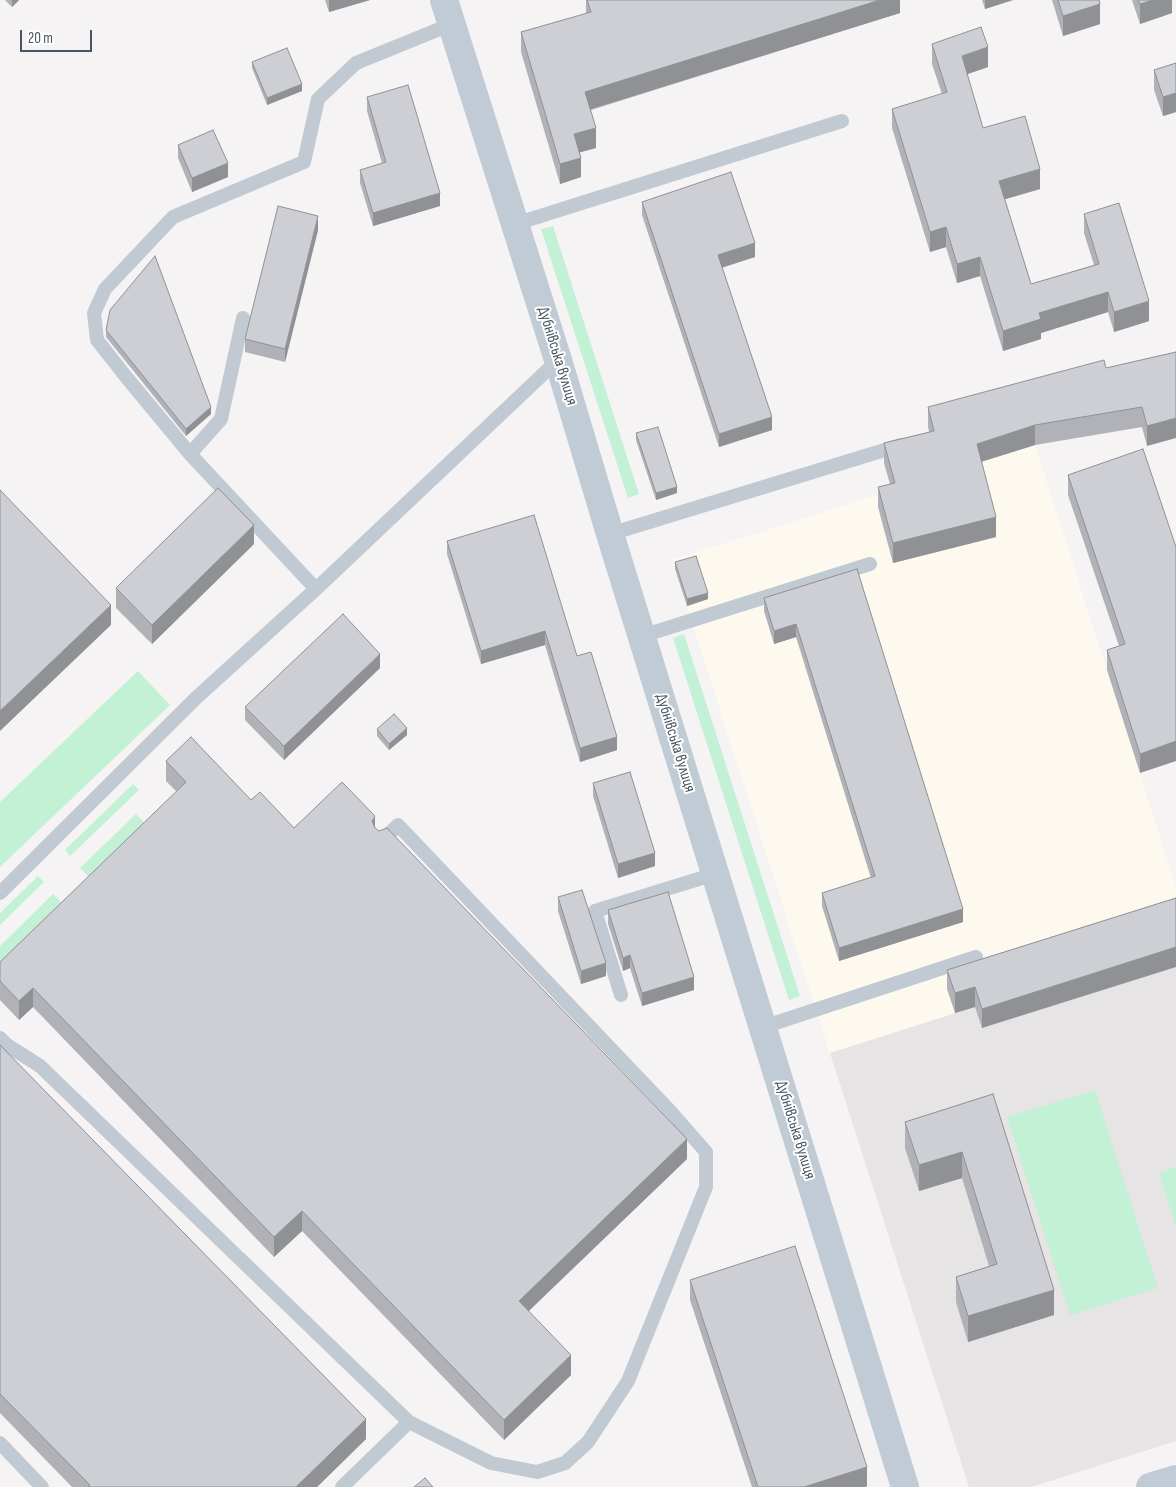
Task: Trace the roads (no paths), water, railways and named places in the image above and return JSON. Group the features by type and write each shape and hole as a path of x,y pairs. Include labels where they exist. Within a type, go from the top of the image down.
{"main road":[{"name":"Дубнівська вулиця","path":"448,12 558,360 610,534 905,1487"}],"lane":[{"path":"316,589 190,454 97,340 94,313 104,289 173,217 304,162 318,99 356,63 448,12"},
{"path":"515,224 842,122"},
{"path":"190,454 221,419 243,318"},
{"path":"0,893 196,698 316,589 558,360"},
{"path":"610,534 917,439"},
{"path":"642,636 870,564"},
{"path":"0,1038 40,1066 409,1422 491,1463 537,1472 565,1463 588,1442 628,1381 706,1188 706,1152 398,825 381,842"},
{"path":"622,995 595,911 715,874"},
{"path":"763,1027 976,957"},
{"path":"342,1487 409,1422"},
{"path":"0,1443 42,1487"}]}
